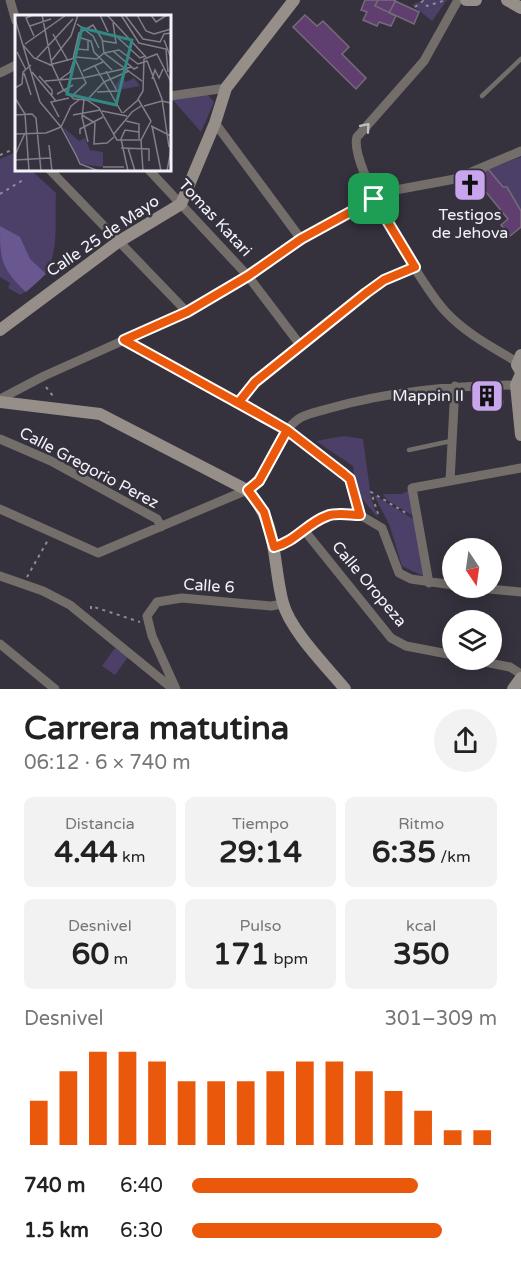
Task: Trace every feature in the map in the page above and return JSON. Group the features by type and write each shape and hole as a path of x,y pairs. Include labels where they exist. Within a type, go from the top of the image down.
{"main road":[{"name":"Calle 25 de Mayo","path":"0,330 118,242 181,204 215,123 226,88 294,0"},
{"path":"466,0 476,0"},
{"path":"507,0 521,8"},
{"path":"519,370 521,435"},
{"path":"0,401 100,414 117,420 248,490 264,512 274,547 283,604 307,642 345,689"},
{"path":"513,689 521,676"}],"street":[{"path":"10,0 15,18"},
{"path":"458,0 424,61 357,137 356,151 374,199 444,311 519,370"},
{"path":"0,73 15,66"},
{"path":"171,96 226,88"},
{"path":"215,123 301,239"},
{"path":"0,401 44,376 187,312 248,276 301,239 374,199 397,189 455,179 521,151"},
{"path":"51,171 187,312"},
{"name":"Tomas Katari","path":"150,171 248,276 301,346"},
{"path":"239,402 255,382 384,280 415,267"},
{"path":"124,340 287,430 350,479 360,515"},
{"path":"0,508 98,553 248,490 259,481 287,430 300,417 378,396 455,386 519,370"},
{"path":"450,481 455,386"},
{"name":"Calle Gregorio Perez","path":"0,439 51,461 156,519 161,528"},
{"path":"429,583 420,521 412,488 521,468"},
{"path":"274,547 287,544 304,530 329,515 360,515 382,528 399,573 429,583 442,584"},
{"name":"Calle Oropeza","path":"304,530 391,638 406,646 442,654"},
{"path":"0,576 58,597 175,689"},
{"path":"502,590 521,592"},
{"name":"Calle 6","path":"149,625 147,616 149,610 157,602 169,599 272,606 283,604"},
{"path":"149,625 175,689"},
{"path":"0,644 55,689"},
{"path":"502,665 510,667 521,676"}],"lane":[{"path":"482,96 521,59"},
{"path":"409,450 451,441"}],"path":[{"path":"415,7 423,1 427,6 446,0"},
{"path":"0,155 15,148"},
{"path":"0,194 23,180"},
{"path":"47,382 46,388 53,396"},
{"path":"382,528 371,492 420,521"},
{"path":"22,584 52,532"},
{"path":"90,621 91,606 149,625"}],"shaded area":[{"path":"423,0 447,0 432,21 412,5"},
{"path":"207,94 214,102 201,132 172,99"},
{"path":"14,153 15,171 32,171 56,193 54,251 50,264 44,275 20,295 8,288 10,283 0,277 0,159"},
{"path":"521,157 521,211 507,187 503,187 488,169"},
{"path":"0,226 20,237 30,259 46,274 26,292 11,276 4,263"},
{"path":"344,436 363,439 371,498 378,518 356,491 353,466 316,441"},
{"path":"411,489 418,519 387,500 383,494 402,494"},
{"path":"374,495 418,522 427,578 402,566 389,524"},
{"path":"115,648 128,657 115,675 102,666"}],"building":[{"path":"365,0 396,0 389,13 396,16 391,26 379,22 377,26 363,20 367,12 361,10"},
{"path":"378,0 393,0 419,12 414,24 375,6"},
{"path":"305,15 317,26 323,21 349,47 342,54 366,78 356,89 293,27"},
{"path":"488,169 503,187 507,187 521,211 521,227 510,236 501,225 508,219 486,192 483,195 472,182"},
{"name":"Mappin II","path":"471,388 501,389 503,403 473,406"}],"place":[{"name":"Testigos de Jehova","path":"470,185"},
{"name":"Mappin II","path":"487,396"}],"route":[{"path":"374,199 301,239 248,276 187,312 124,340 287,430 259,481 248,490 264,512 274,547 287,544 315,522 329,515 360,515 350,479 287,430 239,402 255,382 366,293 384,280 415,267 374,199"}]}
